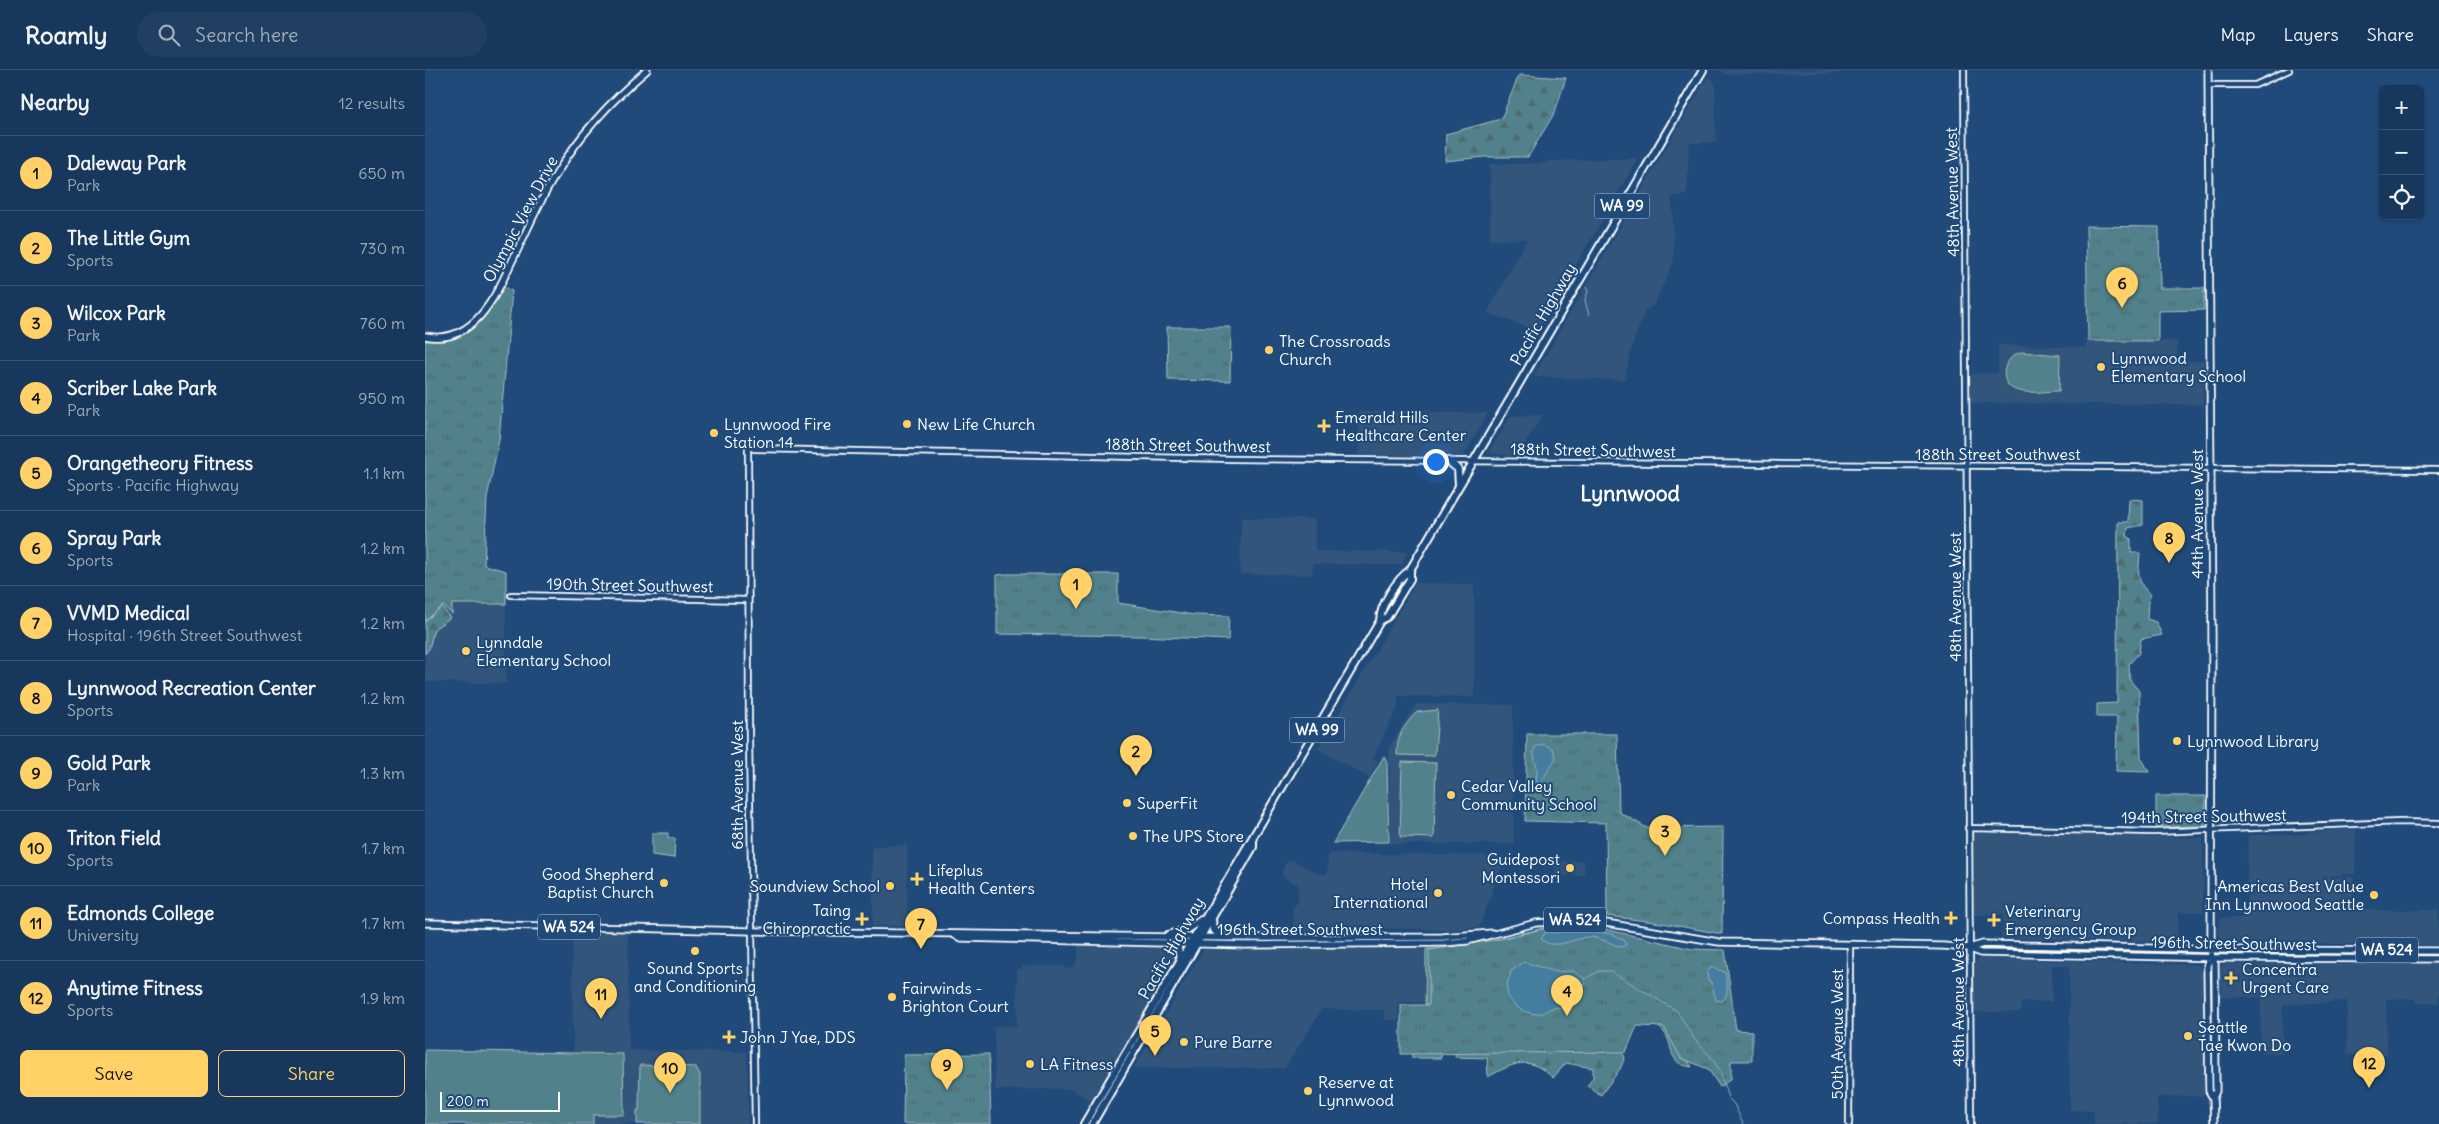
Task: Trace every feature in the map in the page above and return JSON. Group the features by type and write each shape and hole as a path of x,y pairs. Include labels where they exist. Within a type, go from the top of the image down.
{"highway":[{"name":"Pacific Highway","path":"1092,1124 1248,843 1253,840 1381,621 1381,613 1399,581 1410,570 1701,71"},
{"path":"1448,461 1457,469 1458,486"},
{"path":"1180,959 1178,947 1168,939 1209,916 1213,930 1223,937"},
{"name":"Pacific Highway","path":"1084,1124 1180,959 1196,939"}],"main road":[{"name":"Olympic View Drive","path":"425,336 437,337 456,333 474,322 487,308 503,282 557,172 593,125 627,87 647,70"},
{"name":"44th Avenue West","path":"2208,70 2212,830 2211,958 2207,965 2209,1091 2214,1096"},
{"name":"196th Street Southwest","path":"952,934 961,938 1126,941 1196,939 1272,944 1467,941 1536,923 1587,920 1719,942 1969,948 1983,944 2439,951"},
{"name":"196th Street Southwest","path":"425,923 751,931 1139,935 1168,939"},
{"name":"196th Street Southwest","path":"1196,939 1223,937 1459,936 1484,932 1499,933"},
{"path":"1467,941 1484,932"},
{"path":"1055,940 1062,934"},
{"path":"1081,940 1085,934"},
{"path":"1126,941 1139,935"},
{"path":"1316,943 1324,937"},
{"path":"1272,944 1281,938"},
{"name":"196th Street Southwest","path":"1969,948 1980,953 2211,958 2439,959"},
{"name":"44th Avenue West","path":"2211,958 2215,964 2217,1058 2214,1124"},
{"path":"2208,1038 2212,1044 2213,1055 2217,1058"}],"street":[{"name":"48th Avenue West","path":"1964,70 1971,1124"},
{"path":"2208,85 2255,85 2289,70"},
{"name":"188th Street Southwest","path":"748,446 755,449 826,451 1448,461 2439,470"},
{"name":"68th Avenue West","path":"748,446 751,931 755,1124"},
{"name":"190th Street Southwest","path":"511,595 748,600"},
{"name":"194th Street Southwest","path":"1968,828 2154,832 2400,822 2439,823"},
{"name":"50th Avenue West","path":"1849,1124 1850,945"}],"shaded area":[{"path":"1721,70 1840,70 1840,73 1725,74"},
{"path":"1711,77 1715,84 1716,142 1689,143 1687,194 1672,197 1674,261 1654,305 1645,311 1632,346 1625,380 1533,377 1707,78"},
{"path":"1638,158 1538,331 1487,313 1527,239 1490,240 1490,164"},
{"name":"Lynnwood Elementary School","path":"2088,341 2177,341 2177,361 2204,361 2203,405 1971,403 1971,374 1998,373 1998,345 2085,347"},
{"path":"1359,412 1488,413 1464,456 1359,455"},
{"path":"1543,415 1517,456 1491,454 1491,449 1511,416"},
{"path":"1241,518 1315,519 1315,551 1407,552 1401,565 1313,564 1312,575 1240,574"},
{"path":"1416,583 1474,584 1475,697 1398,696 1398,707 1373,758 1378,761 1369,778 1318,749"},
{"name":"Lynndale Elementary School","path":"446,604 506,604 506,683 425,682 425,619"},
{"name":"Cedar Valley Community School","path":"1416,704 1513,705 1514,844 1390,844 1389,747"},
{"path":"1544,744 1553,749 1556,758 1539,785 1536,780 1537,769 1534,751 1535,747"},
{"path":"2356,829 2355,874 2309,877 2353,877 2353,910 2439,910 2439,945 2224,943 2220,941 2218,932 2220,918 2246,918 2248,835 2307,834 2308,843 2308,832"},
{"path":"1973,832 2203,838 2203,912 2179,912 2177,942 2001,938 2003,914 1974,915"},
{"name":"Soundview School","path":"907,845 907,926 873,926 872,846"},
{"path":"1328,853 1505,856 1505,858 1479,927 1449,930 1382,928 1369,930 1369,932 1328,932 1318,929 1316,931 1293,931 1293,907 1298,902 1298,885 1282,876 1283,868 1288,860 1295,861 1318,874 1327,874"},
{"name":"Guidepost Montessori","path":"1584,861 1584,875 1555,875 1555,862"},
{"path":"1579,929 1612,934 1624,940 1626,945 1621,947 1591,937 1557,944 1541,939 1546,932 1554,933"},
{"path":"572,932 628,932 629,1050 747,1052 748,1124 593,1124 593,1115 622,1054 573,1052"},
{"path":"1078,943 1171,945 1177,949 1177,956 1091,1101 1070,1089 995,1090 994,1026 1017,1026 1017,969 1021,969 1022,966 1064,966 1065,968 1072,969 1078,959"},
{"path":"1424,945 1425,1002 1399,1002 1398,1020 1385,1020 1384,1010 1322,1009 1285,1068 1134,1068 1203,950"},
{"path":"1980,958 2200,965 2203,971 2204,1096 2157,1097 2158,1124 2094,1124 2093,1111 2070,1110 2069,966 2052,965 2052,1002 2021,1002 2021,1012 1973,1012 1974,964"},
{"path":"1524,962 1555,972 1573,971 1585,979 1585,984 1573,999 1562,1007 1552,1008 1543,1013 1530,1013 1519,1009 1515,1005 1508,995 1507,988 1511,971"},
{"path":"2439,963 2439,1003 2416,1003 2416,999 2386,999 2387,1055 2347,1055 2347,1001 2283,1005 2282,1053 2260,1053 2261,997 2220,997 2220,970 2224,964"},
{"path":"1711,967 1725,972 1727,991 1722,1001 1716,1000 1711,982 1708,980 1707,973"}],"green space":[{"path":"1519,75 1566,78 1555,112 1528,157 1485,157 1445,161 1446,134 1501,119"},
{"path":"2086,226 2159,227 2160,288 2204,288 2204,310 2158,311 2158,341 2088,341"},
{"path":"504,287 512,291 499,440 487,498 484,565 506,571 506,604 452,604 452,614 443,606 425,621 425,341 453,337 473,327 489,310"},
{"path":"1167,327 1231,327 1230,381 1168,380"},
{"path":"2022,352 2060,355 2059,391 2024,392 2012,388 2007,383 2004,371 2006,365 2010,359"},
{"path":"2129,499 2143,500 2143,525 2128,528 2127,535 2131,539 2131,553 2140,553 2140,581 2151,595 2148,602 2147,619 2156,622 2162,635 2141,639 2139,653 2129,664 2130,680 2139,691 2141,757 2149,772 2116,771 2117,717 2097,717 2097,704 2117,703 2118,522 2128,522"},
{"path":"1118,574 1118,603 1194,615 1229,616 1228,640 1140,636 997,634 997,575"},
{"path":"440,604 450,618 434,629 429,649 425,654 425,607"},
{"path":"1438,710 1435,754 1433,756 1397,755 1399,737 1412,717 1417,712"},
{"path":"1527,734 1617,734 1619,812 1647,828 1723,827 1722,934 1662,923 1607,916 1606,823 1525,821"},
{"path":"1384,756 1387,762 1389,842 1333,843"},
{"path":"1402,762 1436,763 1434,838 1400,837"},
{"path":"2156,796 2206,796 2205,826 2156,827"},
{"path":"652,833 668,833 668,838 675,838 674,858 652,855"},
{"path":"1559,925 1595,927 1692,949 1725,950 1736,1030 1752,1031 1752,1061 1731,1061 1731,1079 1720,1087 1708,1069 1681,1058 1664,1027 1637,1026 1626,1052 1401,1054 1401,1005 1429,1005 1429,950 1500,939"},
{"path":"1544,928 1663,1021 1692,1067 1684,1065 1675,1059 1664,1032 1647,1020 1612,1036 1625,1057 1620,1069 1601,1095 1587,1086 1593,1078 1593,1068 1566,1063 1553,1078 1537,1066 1522,1063 1488,1077 1487,1058 1455,1057 1456,1043 1442,1045 1441,1058 1412,1058 1411,1043 1425,1008 1426,949 1455,949"},
{"path":"425,1050 623,1054 624,1115 593,1115 593,1124 425,1124"},
{"path":"989,1054 991,1124 903,1124 904,1055"},
{"path":"640,1065 696,1067 700,1075 700,1124 637,1124"}],"waterway":[{"path":"1586,287 1588,291 1585,300 1589,315"},
{"path":"1585,979 1599,971 1610,971 1677,1011 1695,1040 1711,1057 1720,1071 1728,1098 1734,1104 1743,1124"}],"place":[{"name":"Spray Park","path":"2122,308"},
{"name":"The Crossroads Church","path":"1269,350"},
{"name":"Lynnwood Elementary School","path":"2101,367"},
{"name":"New Life Church","path":"907,424"},
{"name":"Emerald Hills Healthcare Center","path":"1324,426"},
{"name":"Lynnwood Fire Station 14","path":"714,433"},
{"name":"Lynnwood Recreation Center","path":"2169,563"},
{"name":"Daleway Park","path":"1076,609"},
{"name":"Lynndale Elementary School","path":"466,651"},
{"name":"Lynnwood Library","path":"2177,741"},
{"name":"The Little Gym","path":"1136,776"},
{"name":"Cedar Valley Community School","path":"1451,795"},
{"name":"SuperFit","path":"1127,803"},
{"name":"The UPS Store","path":"1133,836"},
{"name":"Wilcox Park","path":"1665,856"},
{"name":"Guidepost Montessori","path":"1570,868"},
{"name":"Lifeplus Health Centers","path":"917,879"},
{"name":"Good Shepherd Baptist Church","path":"664,883"},
{"name":"Soundview School","path":"890,886"},
{"name":"Hotel International","path":"1438,893"},
{"name":"Americas Best Value Inn Lynnwood Seattle","path":"2374,895"},
{"name":"Compass Health","path":"1951,918"},
{"name":"Taing Chiropractic","path":"862,919"},
{"name":"Veterinary Emergency Group","path":"1994,920"},
{"name":"VVMD Medical","path":"921,949"},
{"name":"Sound Sports and Conditioning","path":"695,951"},
{"name":"Concentra Urgent Care","path":"2231,978"},
{"name":"Fairwinds - Brighton Court","path":"892,997"},
{"name":"Scriber Lake Park","path":"1567,1016"},
{"name":"Edmonds College","path":"601,1019"},
{"name":"Seattle Tae Kwon Do","path":"2188,1036"},
{"name":"John J Yae, DDS","path":"729,1037"},
{"name":"Pure Barre","path":"1184,1042"},
{"name":"Orangetheory Fitness","path":"1155,1056"},
{"name":"LA Fitness","path":"1030,1064"},
{"name":"Anytime Fitness","path":"2369,1088"},
{"name":"Gold Park","path":"947,1090"},
{"name":"Reserve at Lynnwood","path":"1308,1091"},
{"name":"Triton Field","path":"670,1093"}],"district":[{"name":"Lynnwood","path":"1630,494"}]}
